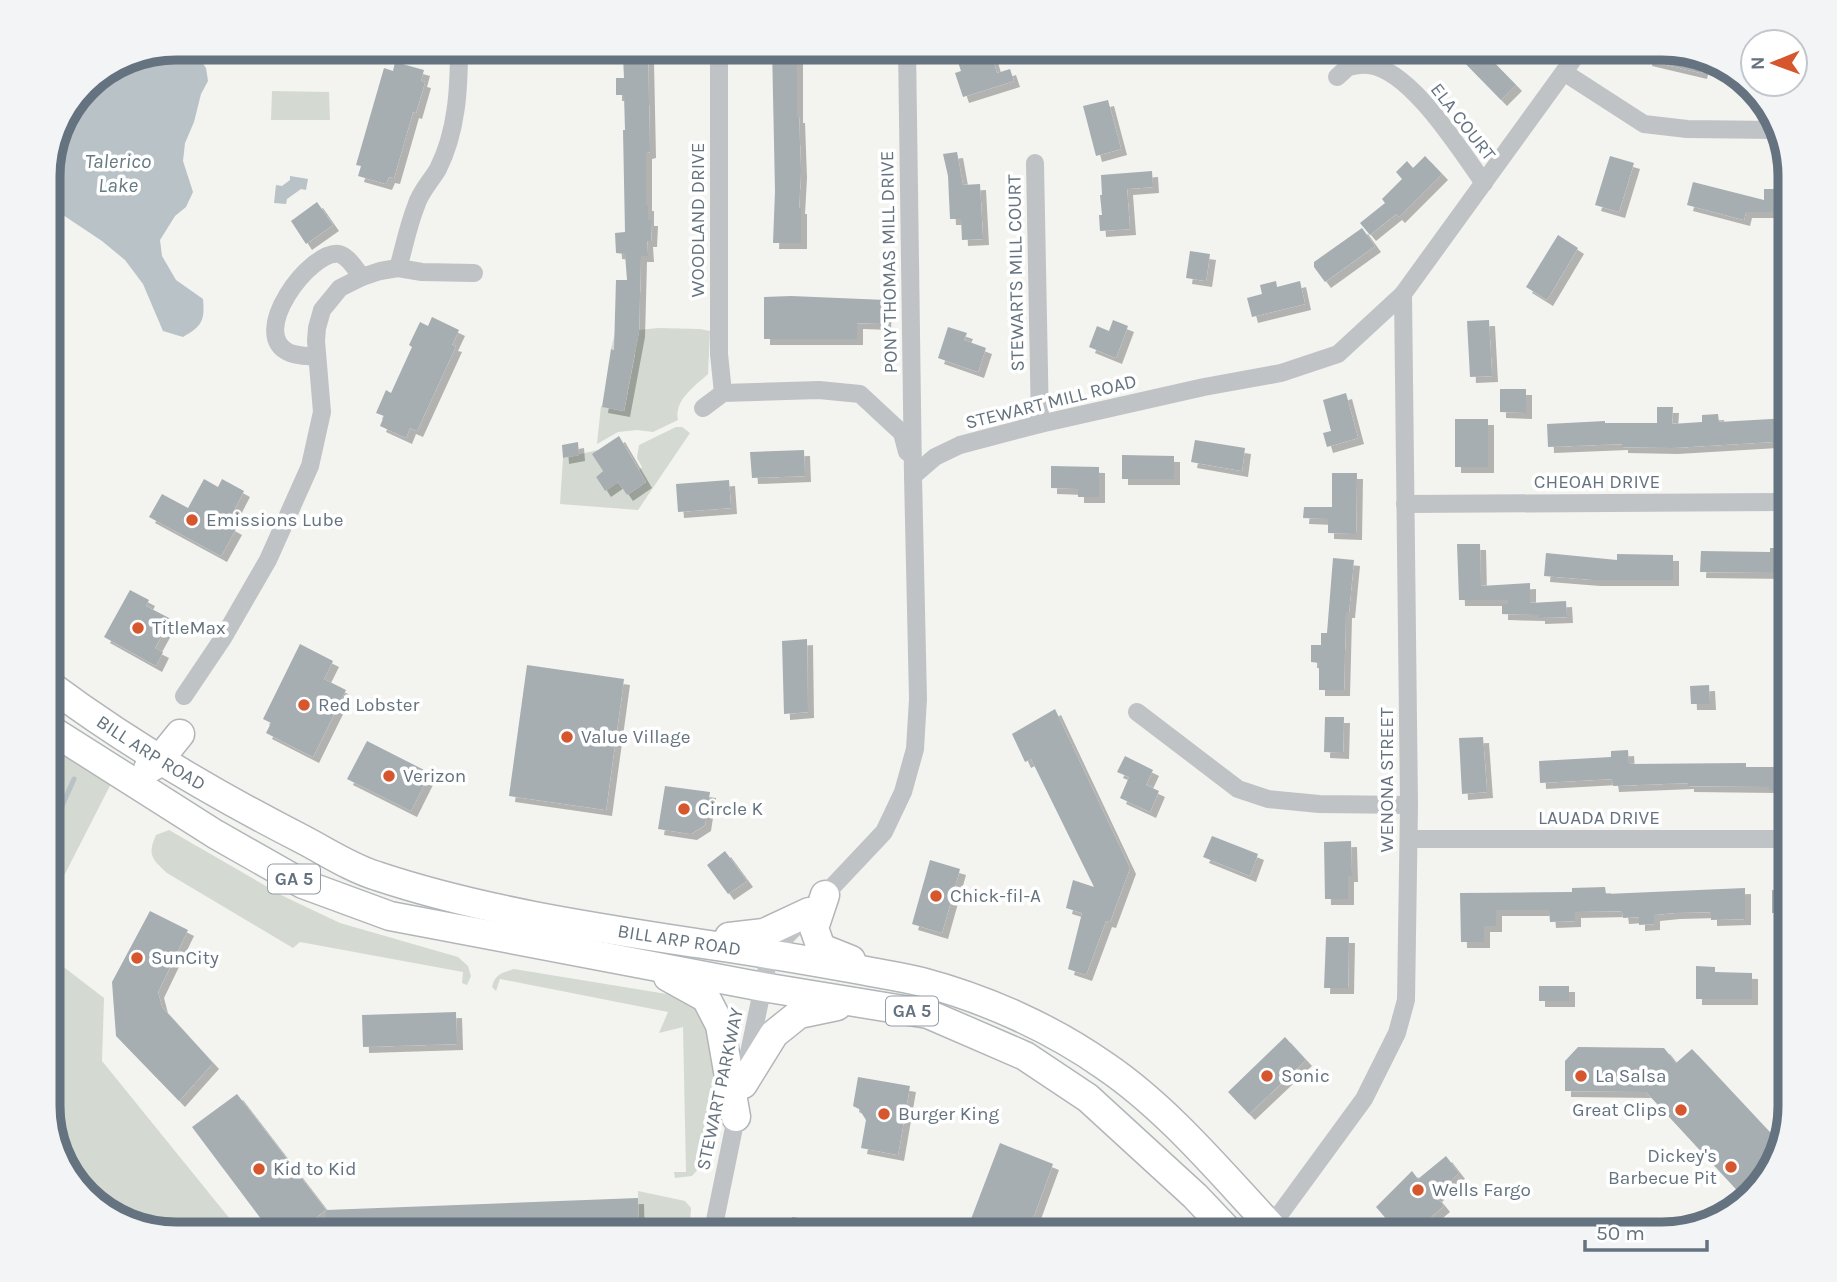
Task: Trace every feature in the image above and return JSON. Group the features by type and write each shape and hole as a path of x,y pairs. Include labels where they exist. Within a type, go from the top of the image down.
{"main road":[{"name":"BILL ARP ROAD","path":"60,694 161,759 274,825 372,875 454,900 693,943 770,953 920,982 997,1008 1072,1045 1106,1067 1164,1115 1262,1222"},
{"path":"73,744 103,751 134,768 146,769 161,759 180,734"},
{"name":"BILL ARP ROAD","path":"60,736 215,834 303,884 390,916 763,987 928,1014 1025,1056 1088,1098 1220,1222"},
{"path":"693,943 764,933 817,904"},
{"path":"817,904 814,928 821,948 920,982"},
{"path":"647,965 706,998 720,1025 736,1117"},
{"path":"743,1084 774,1034 799,1014 859,1002"}],"street":[{"path":"398,268 416,203 437,170 447,147 455,117 458,60"},
{"name":"WOODLAND DRIVE","path":"719,60 719,354 723,393"},
{"name":"PONY THOMAS MILL DRIVE","path":"907,60 913,476"},
{"name":"STEWART MILL ROAD","path":"913,476 935,457 960,445 1204,387 1281,373 1338,354 1403,294 1574,60"},
{"name":"ELA COURT","path":"1337,77 1348,66 1370,65 1396,76 1433,112 1484,183"},
{"path":"1565,73 1644,124 1687,129 1768,130"},
{"name":"STEWARTS MILL COURT","path":"1035,163 1040,424"},
{"path":"317,357 290,353 278,339 275,330 276,318 284,299 297,281 318,262 332,255 340,254 346,258 362,276"},
{"path":"184,696 223,638 268,560 310,466 322,412 317,328 322,310 340,288 362,276 380,271 398,268 422,272 474,273"},
{"name":"WENONA STREET","path":"1278,1222 1364,1099 1397,1033 1406,1000 1409,805 1403,294"},
{"path":"703,408 723,393 818,390 860,394 902,433 913,476 918,699 915,749 903,792 884,832 770,953"},
{"name":"CHEOAH DRIVE","path":"1405,504 1778,502"},
{"path":"1137,712 1238,789 1268,799 1319,804 1409,805"},
{"name":"LAUADA DRIVE","path":"1409,839 1778,839"},
{"name":"STEWART PARKWAY","path":"715,1222 770,953"}],"shaded area":[{"path":"272,91 329,92 330,120 271,120"},
{"path":"658,328 710,331 708,374 682,400 678,420 653,432 618,432 597,444 601,406 624,411 635,355 611,349 615,333 639,333 639,330"},
{"path":"676,427 682,427 690,433 638,510 560,504 563,458 598,450 603,471 596,477 604,490 618,482 627,495 646,482 639,470 642,467 637,458 639,445"},
{"path":"60,735 117,772 60,884"},
{"path":"169,830 283,896 340,923 458,957 468,966 471,976 467,985 462,983 463,972 300,942 293,948 167,873 152,856 152,847 156,835"},
{"path":"60,964 104,998 102,1061 232,1222 161,1222 131,1214 99,1194 75,1164 63,1136 60,1114"},
{"path":"514,969 685,997 702,1010 719,1055 700,1167 692,1176 675,1178 674,1172 686,1172 683,1027 659,1033 668,1012 500,979 496,991 492,987 497,977"},
{"path":"638,1191 685,1201 691,1208 690,1222 639,1222"}],"water":[{"name":"Talerico Lake","path":"161,60 200,60 206,68 208,81 185,143 183,161 193,192 186,207 175,216 160,240 162,256 176,280 203,299 201,322 194,330 183,337 163,331 143,284 125,260 60,213 60,168 63,146 71,124 99,88 118,75"},
{"path":"290,176 308,179 306,190 301,189 287,199 286,204 274,203 276,185 282,186 290,180"}],"building":[{"path":"623,60 648,60 650,152 646,153 646,205 648,220 652,220 651,241 647,241 648,256 641,256 639,331 624,411 602,407 611,349 614,350 616,280 627,280 625,254 616,253 615,233 625,232 624,95 616,95 616,78 624,78"},
{"path":"772,60 797,60 801,243 773,243 775,191"},
{"path":"957,60 993,60 997,73 1010,69 1014,81 963,97 955,73 961,71"},
{"path":"1462,60 1492,60 1516,85 1501,100"},
{"path":"1646,60 1691,63 1702,67 1701,73"},
{"path":"395,62 424,70 421,81 425,82 416,113 413,112 394,178 389,177 386,184 358,176 361,166 356,165 384,68 393,71"},
{"path":"1108,100 1121,149 1096,156 1083,106"},
{"path":"957,152 963,185 980,184 983,239 962,240 961,219 950,219 948,176 943,154"},
{"path":"1425,156 1442,174 1399,217 1396,214 1370,235 1360,223 1385,203 1382,199 1402,179 1396,172 1407,161 1413,168"},
{"path":"1610,156 1634,163 1619,212 1595,205"},
{"path":"1152,171 1153,187 1127,189 1130,229 1100,231 1101,175"},
{"path":"1693,182 1764,200 1764,189 1778,189 1778,212 1746,212 1744,220 1687,205"},
{"path":"317,202 333,225 306,244 291,221"},
{"path":"1362,228 1375,246 1325,282 1314,267 1314,262"},
{"path":"1558,235 1578,248 1547,300 1526,287"},
{"path":"1190,251 1210,254 1206,281 1186,278"},
{"path":"1276,281 1277,287 1300,281 1305,304 1252,317 1247,298 1262,294 1260,285"},
{"path":"764,297 886,300 885,324 857,323 857,339 764,339"},
{"path":"432,317 459,330 452,345 456,346 417,431 410,428 406,438 380,426 384,416 376,413 386,390 391,393 420,322 428,326"},
{"path":"1113,320 1128,326 1116,358 1089,347 1097,326 1109,331"},
{"path":"1489,320 1492,376 1470,377 1467,321"},
{"path":"948,327 967,333 964,340 986,348 978,372 938,358"},
{"path":"1500,389 1526,389 1526,413 1500,412"},
{"path":"1346,393 1358,438 1327,447 1323,433 1331,431 1323,400"},
{"path":"1657,407 1673,407 1672,424 1702,422 1702,415 1718,414 1719,422 1778,419 1778,442 1672,448 1622,447 1622,444 1548,447 1547,424 1605,421 1657,423"},
{"path":"1455,419 1488,419 1488,467 1455,467"},
{"path":"619,436 646,482 627,495 618,482 605,491 596,477 603,471 592,454"},
{"path":"1195,440 1245,448 1242,471 1191,462"},
{"path":"578,442 579,455 563,458 562,445"},
{"path":"804,450 805,476 752,478 750,452"},
{"path":"1122,455 1174,456 1174,479 1122,479"},
{"path":"1051,466 1099,467 1099,497 1078,497 1078,489 1051,488"},
{"path":"1332,473 1357,473 1356,534 1328,533 1328,519 1303,518 1304,507 1332,507"},
{"name":"Emissions Lube","path":"204,479 218,487 222,479 244,491 227,524 236,529 221,556 149,517 162,494 188,508"},
{"path":"729,480 731,508 678,512 676,484"},
{"path":"1457,544 1480,544 1481,586 1530,583 1530,603 1566,601 1567,617 1539,618 1539,615 1502,614 1502,604 1508,604 1508,600 1459,600"},
{"path":"1770,548 1778,548 1778,573 1700,572 1701,551 1770,552"},
{"path":"1546,553 1617,560 1617,554 1673,555 1673,580 1594,580 1544,576"},
{"path":"1333,558 1354,560 1349,612 1346,612 1344,690 1319,690 1319,663 1311,662 1311,645 1321,645 1321,633 1327,633"},
{"name":"TitleMax","path":"130,590 149,600 146,606 171,619 155,648 163,652 156,666 104,637"},
{"path":"807,639 808,712 784,714 782,641"},
{"name":"Red Lobster","path":"300,644 333,661 324,679 346,690 313,757 266,733 271,723 263,719"},
{"name":"Value Village","path":"527,665 624,679 606,810 509,796"},
{"path":"1709,685 1710,704 1691,704 1690,686"},
{"path":"1055,709 1130,868 1086,975 1068,969 1082,913 1066,908 1073,880 1094,887 1031,759 1025,762 1012,734"},
{"path":"1325,717 1344,717 1343,753 1324,752"},
{"path":"1483,737 1487,792 1462,794 1459,738"},
{"name":"Verizon","path":"367,741 430,773 411,811 347,779"},
{"path":"1628,750 1629,764 1746,763 1746,767 1778,767 1778,790 1769,790 1769,787 1688,786 1688,783 1613,786 1612,779 1540,783 1539,761 1611,757 1611,751"},
{"path":"1125,756 1153,770 1146,785 1159,791 1150,812 1120,798 1129,777 1117,772"},
{"name":"Circle K","path":"665,786 710,792 705,825 691,834 658,829"},
{"path":"1212,836 1258,854 1250,876 1203,857"},
{"path":"1351,841 1352,876 1348,876 1348,899 1325,899 1324,842"},
{"name":"Circle K","path":"725,851 747,881 728,894 707,865"},
{"name":"Chick-fil-A","path":"930,860 960,869 942,933 912,924"},
{"path":"1605,887 1606,894 1745,888 1745,919 1711,920 1711,912 1674,913 1654,915 1654,924 1639,925 1639,917 1623,918 1622,911 1575,912 1575,921 1550,922 1549,910 1496,910 1496,926 1484,926 1484,942 1461,942 1460,893 1572,892 1572,888"},
{"path":"1772,890 1778,890 1778,913 1772,913"},
{"path":"150,911 188,930 158,992 162,1007 213,1063 179,1101 116,1036 112,982"},
{"path":"1326,937 1349,937 1348,988 1324,988"},
{"path":"1696,966 1715,967 1715,972 1752,973 1752,999 1696,999"},
{"path":"1539,986 1569,986 1569,1001 1539,1001"},
{"path":"456,1012 457,1044 363,1047 362,1015"},
{"name":"Sonic","path":"1285,1037 1306,1060 1249,1114 1228,1092"},
{"path":"1578,1047 1664,1048 1676,1063 1692,1049 1774,1136 1769,1151 1758,1171 1739,1193 1646,1092 1565,1091 1565,1061"},
{"name":"Burger King","path":"858,1077 910,1086 898,1155 861,1148 866,1120 859,1109 853,1106"},
{"name":"Kid to Kid","path":"237,1094 326,1210 310,1222 263,1222 192,1127"},
{"path":"1000,1143 1053,1164 1032,1222 974,1222 971,1219"},
{"name":"Wells Fargo","path":"1446,1156 1459,1173 1436,1196 1444,1206 1425,1222 1389,1222 1376,1207 1412,1171 1418,1179"},
{"path":"638,1198 639,1222 326,1222 326,1210"},
{"path":"792,1217 826,1222 792,1222"}],"waterway":[{"path":"60,810 74,779"}],"place":[{"name":"Emissions Lube","path":"192,520"},
{"name":"TitleMax","path":"138,628"},
{"name":"Red Lobster","path":"304,705"},
{"name":"Value Village","path":"567,737"},
{"name":"Verizon","path":"389,776"},
{"name":"Circle K","path":"684,809"},
{"name":"Chick-fil-A","path":"936,896"},
{"name":"SunCity","path":"137,958"},
{"name":"Sonic","path":"1267,1076"},
{"name":"La Salsa","path":"1581,1076"},
{"name":"Great Clips","path":"1681,1110"},
{"name":"Burger King","path":"884,1114"},
{"name":"Dickey's Barbecue Pit","path":"1731,1167"},
{"name":"Kid to Kid","path":"259,1169"},
{"name":"Wells Fargo","path":"1418,1190"}]}
